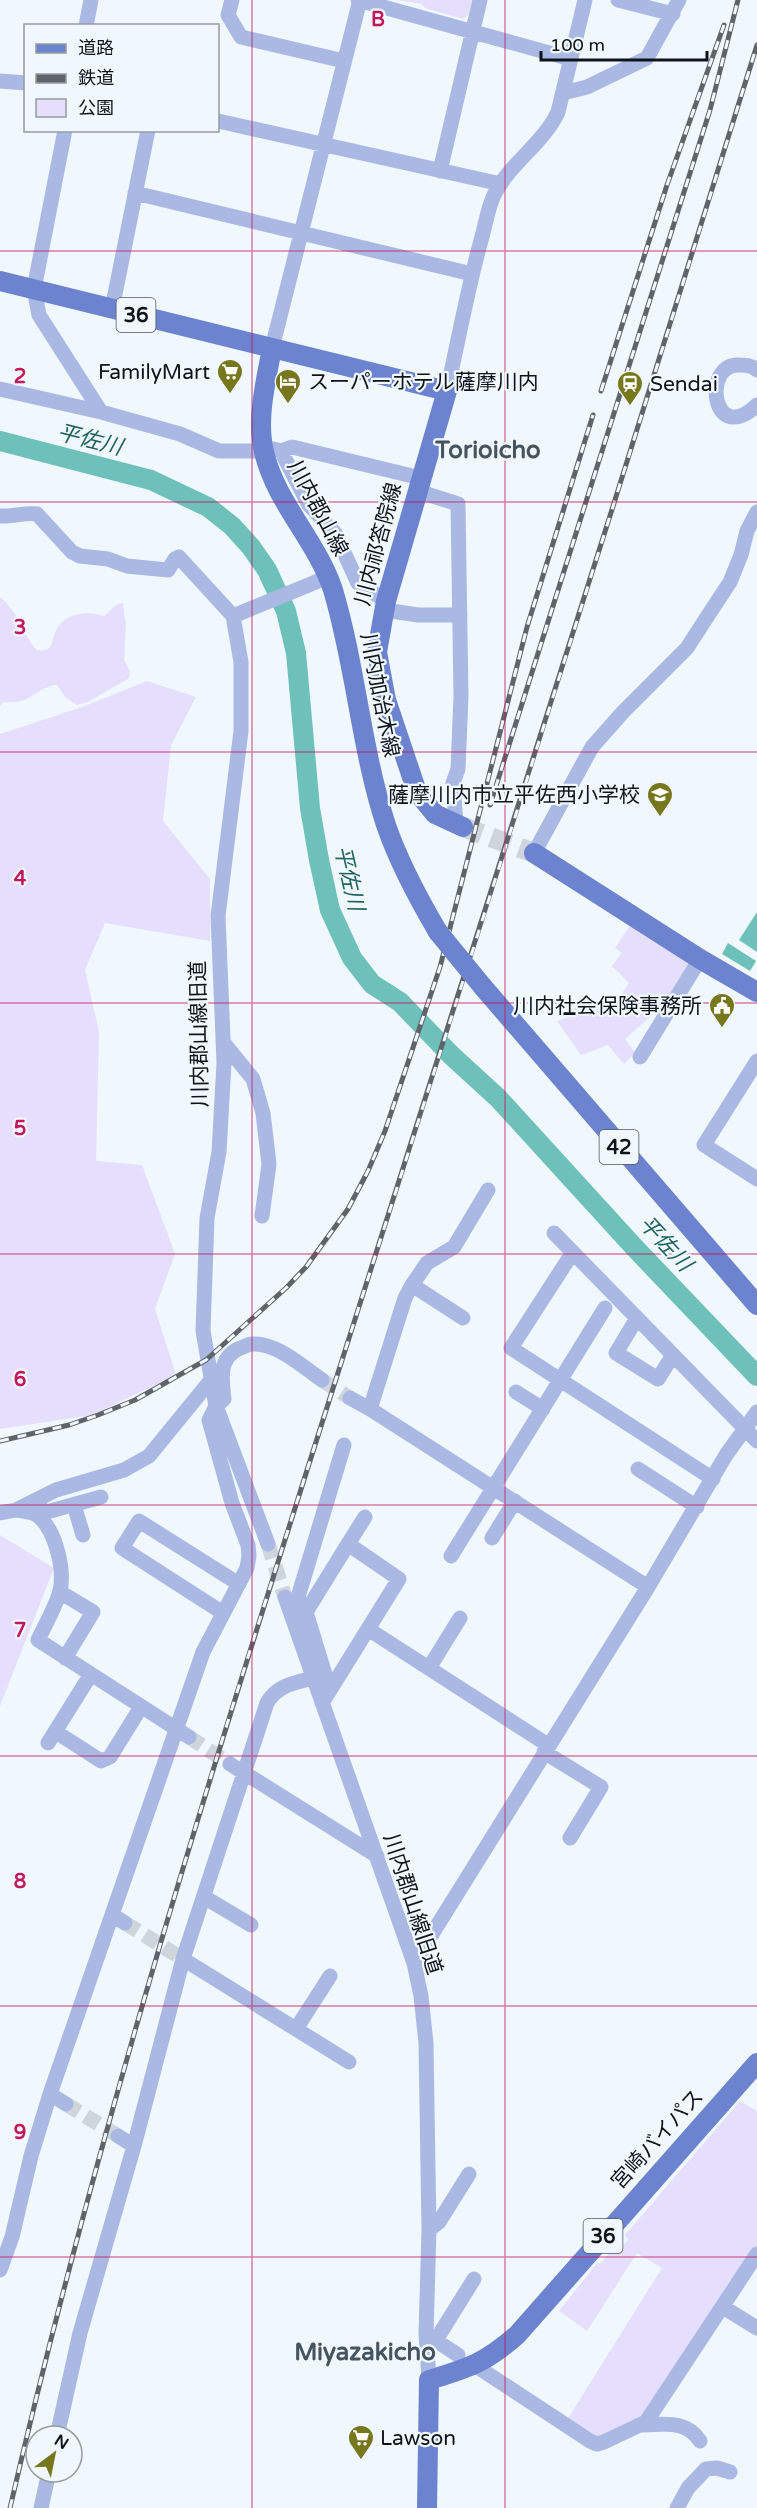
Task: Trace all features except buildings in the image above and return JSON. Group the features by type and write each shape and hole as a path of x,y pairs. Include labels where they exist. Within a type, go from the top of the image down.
{"main road":[{"name":"36","path":"0,280 272,348"},
{"path":"272,348 447,391"},
{"name":"川内郡山線","path":"272,348 262,415 277,487 328,577"},
{"name":"川内祁答院線","path":"447,391 386,606 377,652 386,700 411,780 425,804 435,814 459,825"},
{"name":"川内加治木線","path":"328,577 351,660 360,720 387,827 407,876 438,932 757,1305"},
{"path":"534,853 700,959 757,992"},
{"name":"宮崎バイパス","path":"429,2380 476,2366 498,2352 517,2335 757,2063"},
{"path":"427,2508 429,2380"}],"street":[{"path":"86,24 91,0"},
{"path":"232,0 228,15 241,37 344,61"},
{"path":"272,348 359,0 571,59"},
{"path":"440,171 480,0"},
{"path":"447,391 472,274 491,204 501,184 551,127 563,93 585,0"},
{"path":"563,93 587,87 647,58 676,7 618,0"},
{"path":"0,81 24,83"},
{"path":"219,121 501,184"},
{"path":"65,132 34,289 39,315 101,412"},
{"path":"112,309 148,132"},
{"path":"135,193 472,274"},
{"path":"756,369 733,365 722,372 718,379 717,398 722,412 732,417 746,414 757,405"},
{"path":"0,390 101,412 180,434 219,451 292,447 419,485 458,504 461,696 458,769 453,783 459,825"},
{"path":"269,449 309,505 334,533 358,583 386,606 418,615 460,615"},
{"path":"0,516 16,517 30,513 37,514 72,552 87,558 108,559 127,566 168,570 179,557 233,616 328,577"},
{"path":"534,853 592,747 623,712 687,648 730,582 756,516"},
{"name":"川内郡山線旧道","path":"233,616 241,662 241,732 218,916 223,1042 220,1140 207,1218 203,1331 216,1406 268,1544"},
{"path":"640,1057 700,959"},
{"path":"223,1042 253,1079 263,1113 269,1164 262,1216"},
{"path":"757,1061 704,1145 757,1179"},
{"path":"370,1409 405,1298 412,1285 427,1263 454,1247 488,1190"},
{"path":"554,1233 673,1355 752,1419 757,1441"},
{"path":"573,1252 511,1348 713,1479"},
{"path":"412,1285 463,1318"},
{"path":"451,1556 605,1308"},
{"path":"637,1318 616,1353 658,1379 673,1355"},
{"path":"0,2270 12,2237 31,2156 50,2094 118,1919 183,1733 203,1652 247,1568 248,1545 232,1503 208,1420 216,1406 224,1399 221,1377 224,1362 233,1352 251,1344 274,1348 322,1380"},
{"path":"39,1508 56,1490 124,1470 149,1456 211,1380"},
{"path":"516,1392 543,1409"},
{"path":"350,1398 648,1587"},
{"path":"414,1963 697,1508 726,1455 752,1419"},
{"path":"60,2424 80,2333 134,2146 183,1959 246,1773 267,1703 273,1692 281,1686 319,1676 306,1612 298,1597 344,1445"},
{"path":"638,1469 697,1508"},
{"path":"0,1513 74,1504 101,1497"},
{"path":"492,1538 514,1501"},
{"path":"74,1504 83,1535"},
{"path":"39,1508 60,1559 60,1592 38,1640 183,1733"},
{"path":"306,1612 365,1517"},
{"path":"223,1613 122,1548 139,1521 239,1584"},
{"path":"326,1697 399,1579 348,1544"},
{"path":"60,1592 93,1612 65,1658"},
{"name":"川内郡山線旧道","path":"285,1597 319,1676 377,1857 414,1963 421,1996 426,2043 431,2337 429,2380"},
{"path":"429,1668 460,1618"},
{"path":"368,1629 429,1668 601,1787 570,1838"},
{"path":"91,1674 52,1738 101,1761 110,1757 141,1707"},
{"path":"230,1764 377,1857"},
{"path":"204,1897 251,1925"},
{"path":"183,1959 349,2062"},
{"path":"296,2029 330,1977"},
{"path":"50,2094 66,2104"},
{"path":"118,2136 134,2146"},
{"path":"429,2230 439,2222 469,2174"},
{"path":"476,2366 597,2444 646,2422 757,2254"},
{"path":"458,2355 431,2337 474,2279"},
{"path":"723,2307 757,2328"},
{"path":"641,2425 677,2423 694,2431 700,2441"},
{"path":"677,2508 688,2488 706,2469 717,2468 730,2472"},
{"path":"41,2508 46,2484"}],"green space":[{"path":"397,0 472,0 469,14 463,19 425,8 422,4"},
{"path":"0,597 12,610 37,650 41,651 50,647 58,627 64,620 87,613 104,616 116,605 123,603 126,625 124,660 130,671 129,678 88,702 77,705 66,698 57,685 44,688 22,701 3,702 0,706"},
{"path":"147,681 196,697 171,745 163,821 210,879 210,941 105,923 85,970 99,1032 96,1161 142,1165 175,1254 155,1309 176,1375 92,1415 0,1429 0,734 85,706"},
{"path":"631,924 692,963 667,1002 625,1039 635,1053 624,1064 608,1045 581,1055 557,1021 566,1018 585,997 592,1007 608,1014 629,983 612,966 622,953 615,948"},
{"path":"0,1535 54,1568 0,1706"},
{"path":"740,2101 757,2111 757,2245 644,2416 598,2439 567,2420 662,2268 637,2253 587,2331 559,2311 597,2263 601,2263 618,2242 624,2244 628,2240 625,2235"}],"shaded area":[{"path":"757,912 757,952 739,940"},
{"path":"728,943 756,961 750,971 722,954"}],"waterway":[{"name":"平佐川","path":"0,441 151,480 208,507 232,526 251,547 267,570 286,611 296,653 310,808 319,860 330,910 352,958 372,984 400,1002 451,1055 498,1098 634,1247 757,1376"}],"tunnel":[{"path":"463,827 534,853"},
{"path":"322,1380 350,1398"},
{"path":"268,1544 285,1597"},
{"path":"189,1737 230,1764"},
{"path":"125,1923 183,1959"},
{"path":"66,2104 118,2136"}],"railway":[{"path":"490,805 710,110 738,0"},
{"path":"601,391 667,185 724,25"},
{"path":"10,2508 87,2201 175,1896 268,1593 757,45"},
{"path":"0,1441 69,1425 98,1415 135,1400 206,1360 306,1267 348,1209 385,1131 440,967 527,627 593,415"}],"place":[{"name":"FamilyMart","path":"230,395"},
{"name":"スーパーホテル薩摩川内","path":"288,405"},
{"name":"Sendai","path":"630,407"},
{"name":"薩摩川内市立平佐西小学校","path":"660,818"},
{"name":"川内社会保険事務所","path":"722,1029"},
{"name":"Lawson","path":"361,2461"}],"district":[{"name":"Torioicho","path":"488,450"},
{"name":"Miyazakicho","path":"365,2352"}]}
